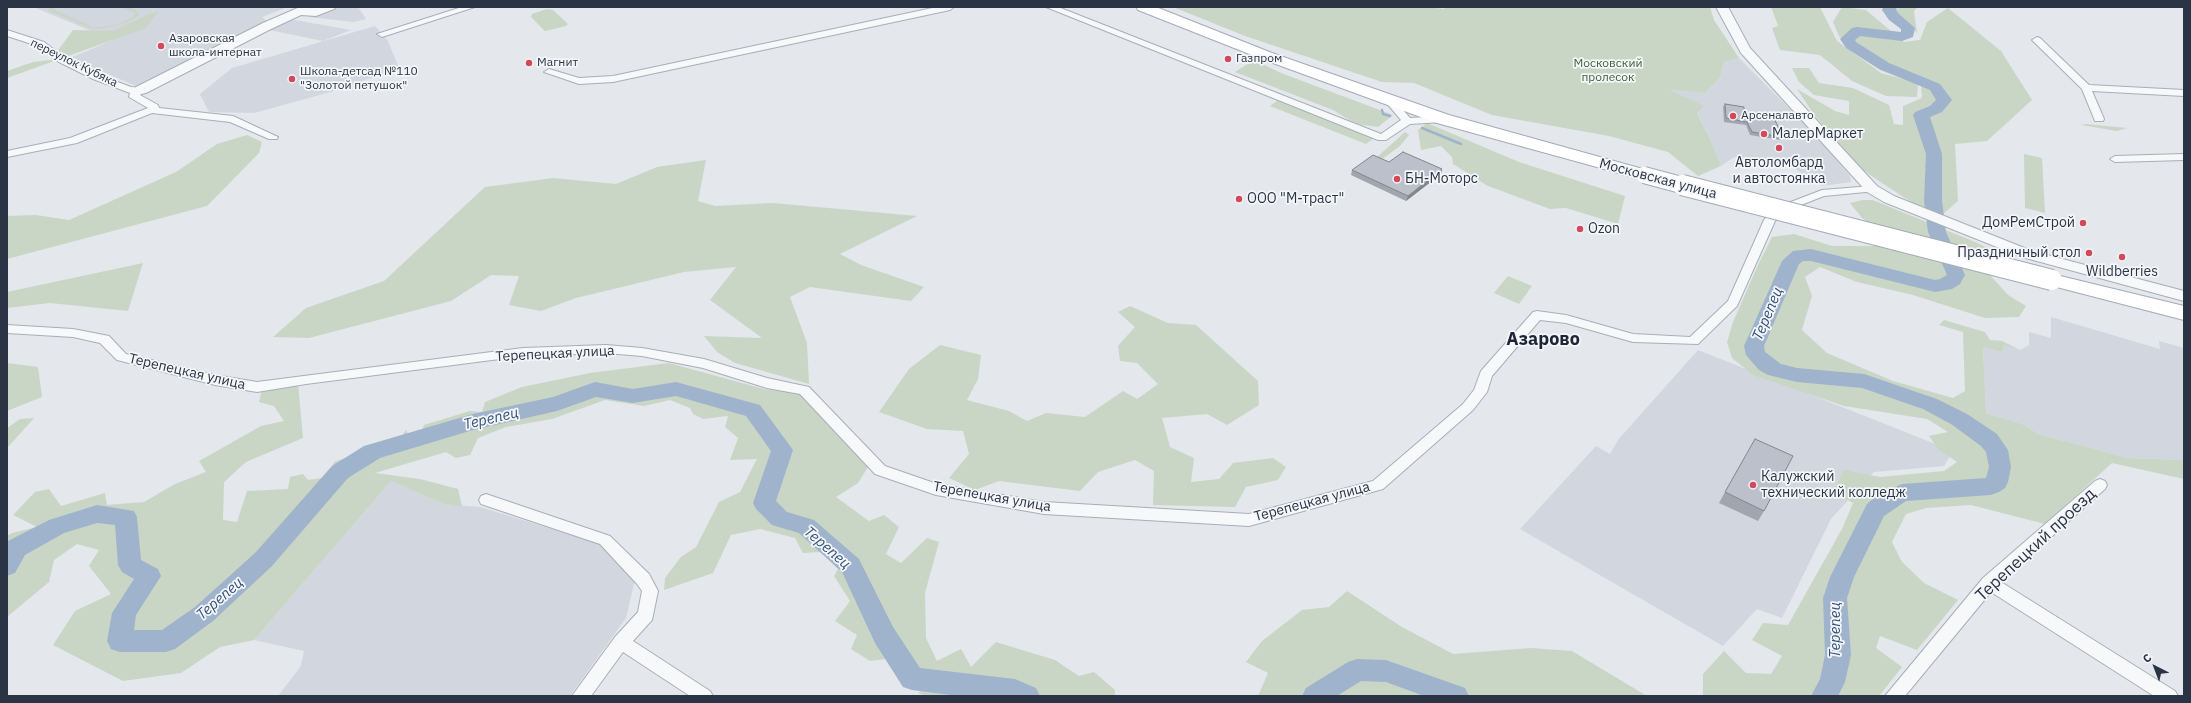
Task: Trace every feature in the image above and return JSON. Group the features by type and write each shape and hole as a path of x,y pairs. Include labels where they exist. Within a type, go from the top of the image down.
{"main road":[{"name":"Московская улица","path":"1143,7 1268,56 1388,99 1443,118 1550,150 2184,313"}],"street":[{"path":"7,154 73,141 150,110 154,107 133,95 304,9 316,12 330,7"},
{"path":"382,34 471,7"},
{"path":"549,72 579,81 613,79 950,7"},
{"path":"1050,7 1382,138 1407,121 1443,118"},
{"path":"1722,7 1728,21 1745,50 1872,189 1889,199 1971,233 2027,254 2184,296"},
{"name":"переулок Кубяка","path":"7,33 41,44 62,60 96,77 130,90 141,90"},
{"path":"2037,40 2086,88 2099,119"},
{"path":"2086,88 2184,93"},
{"path":"1388,99 1407,121"},
{"path":"150,110 233,119 272,137"},
{"path":"2115,159 2184,157"},
{"name":"Терепецкая улица","path":"7,329 73,332 104,339 122,357 215,380 257,388 314,378 523,352 606,349 642,352 704,364 768,383 804,390 880,470 936,489 1044,508 1249,520 1378,485 1468,407 1480,392 1486,374 1537,315 1566,319 1633,338 1694,341 1733,303 1770,220 1779,210 1798,200 1822,193 1872,189"},
{"name":"Терепецкий проезд","path":"1894,696 1989,583 2100,485"},
{"path":"486,500 605,540 643,579 650,591 646,615 621,642 581,696"},
{"path":"1989,583 2169,696"},
{"path":"621,642 704,696"}],"shaded area":[{"name":"Азаровская школа-интернат","path":"288,7 262,17 268,22 152,82 136,86 70,58 113,40 36,8"},
{"path":"336,7 358,7 366,19 354,22 309,17"},
{"path":"289,19 351,30 323,41 269,30"},
{"name":"Школа-детсад №110 \"Золотой петушок\"","path":"375,26 388,41 399,68 334,91 254,113 209,112 200,94 232,68"},
{"path":"1739,58 1816,135 1850,176 1851,182 1822,186 1810,180 1785,161 1734,157 1721,166 1697,112 1703,106 1669,90 1705,93 1720,78 1724,62"},
{"path":"2051,317 2160,349 2159,341 2184,348 2184,460 2128,458 2038,434 2025,425 1986,413 1983,347 2003,352 2003,345 2020,350 2029,345 2029,332 2051,338"},
{"path":"1698,350 1953,451 1944,466 1874,472 1831,519 1782,618 1757,609 1723,646 1520,529 1596,446 1610,454 1618,440"},
{"path":"391,481 443,504 480,507 601,544 635,579 626,618 570,696 278,696 301,666 304,651 254,640"}],"green space":[{"path":"49,7 55,7 55,10 93,27 118,24 132,18 135,14 132,11 121,7 130,7 139,13 138,16 126,23 99,29 91,28 49,11"},
{"name":"Московский пролесок","path":"1173,7 1428,7 1444,9 1445,7 1710,7 1714,20 1739,58 1724,62 1720,78 1705,93 1670,90 1704,106 1697,113 1711,141 1721,166 1698,176 1668,152 1609,136 1492,115 1414,83 1382,82 1245,36"},
{"path":"1771,7 1820,7 1837,41 1881,73 1907,80 1882,71 1857,55 1839,36 1833,22 1842,7 1866,10 1904,42 1920,40 1927,22 1948,8 2001,51 2032,100 1987,141 1955,144 1958,201 1942,215 1911,202 1861,169 1815,116 1797,89 1835,111 1849,115 1849,101 1814,95 1799,82 1792,68 1809,68 1819,83 1853,88 1889,105 1894,124 1903,125 1903,106 1922,98 1921,84 1918,83 1917,97 1886,96 1852,81 1820,55 1780,50 1772,28 1778,26"},
{"path":"1901,7 1918,7 1914,11 1917,33 1895,10"},
{"path":"547,9 553,10 568,24 566,26 545,31 531,17 532,14"},
{"path":"158,12 146,28 7,78 7,71 33,62 51,60 73,30 113,31 149,14"},
{"path":"1254,60 1281,73 1393,115 1378,127 1356,124 1333,110 1235,72"},
{"path":"1278,100 1374,138 1366,144 1270,106"},
{"path":"1427,123 1519,162 1625,196 1618,224 1566,208 1550,209 1488,186 1453,164 1452,157 1441,146 1421,150 1418,130"},
{"path":"2086,124 2127,128 2117,131 2081,125"},
{"path":"1405,132 1409,135 1400,146 1381,160 1376,158"},
{"path":"247,135 262,142 259,153 207,206 7,259 7,216 36,215 69,220 176,172 217,144"},
{"path":"2024,154 2042,158 2045,213 2025,208"},
{"path":"706,160 698,201 715,206 773,203 917,216 840,254 861,265 924,287 911,301 810,287 790,297 807,343 809,384 735,363 717,352 704,336 762,338 710,300 736,267 684,272 576,298 541,311 509,305 519,276 491,275 451,301 309,338 273,337 306,308 384,281 485,187 553,178 616,184 657,167"},
{"path":"1863,200 1873,200 1975,242 1990,249 1990,254 1871,224 1862,218 1850,203"},
{"path":"1794,234 1832,246 1880,246 1989,274 2008,295 2026,306 2019,317 1985,318 1913,295 1857,282 1820,267 1805,277 1812,296 1802,330 1827,353 1893,381 1953,398 1965,391 1963,332 1939,325 1944,320 1985,332 1990,340 2002,341 2020,350 2003,345 2003,352 1983,347 1986,413 2025,425 2038,434 2128,458 2184,460 2184,479 2112,463 2045,524 1971,505 1926,508 1906,514 1892,542 1902,562 1924,583 1958,600 1917,650 1880,636 1876,648 1902,667 1879,696 1703,696 1703,674 1724,651 1746,673 1771,674 1782,656 1752,640 1763,623 1788,625 1842,529 1853,503 1833,492 1844,470 1880,477 1944,471 1957,462 1939,450 1929,436 1948,432 1927,419 1844,406 1753,375 1732,358 1727,342 1733,322 1772,237"},
{"path":"143,263 128,311 50,303 7,308 7,292"},
{"path":"1508,276 1532,286 1519,304 1494,293"},
{"path":"1130,306 1168,323 1196,325 1258,381 1259,405 1227,425 1207,414 1162,418 1170,447 1194,458 1191,482 1219,479 1233,463 1273,458 1286,467 1278,480 1246,487 1235,507 1153,505 1154,471 1135,460 1098,472 1080,491 999,481 975,490 949,478 969,454 963,431 927,429 879,412 909,369 940,345 981,355 978,379 967,400 1009,411 1027,421 1046,413 1085,417 1123,391 1137,399 1158,384 1137,363 1120,361 1118,346 1135,327 1118,312"},
{"path":"7,363 38,367 42,397 7,411"},
{"path":"669,363 764,389 802,394 868,467 858,483 836,497 869,521 884,515 899,527 886,554 901,563 927,538 939,542 925,593 926,638 937,661 961,649 971,667 996,642 1055,660 1079,676 1094,672 1115,690 1115,696 926,696 918,693 941,676 919,670 909,656 870,661 851,649 857,635 835,621 850,601 834,576 838,569 821,552 803,553 795,538 760,529 731,535 713,573 664,590 665,578 681,557 696,547 719,502 740,492 757,459 730,460 738,438 725,427 728,416 703,419 693,414 690,408 670,400 644,406 605,400 552,419 506,427 478,438 470,455 456,458 446,452 375,473 420,479 458,489 462,506 443,504 391,481 254,640 220,647 181,673 123,681 53,645 75,611 111,594 89,566 99,550 77,544 54,560 49,582 7,617 7,536 12,533 37,527 13,515 35,492 49,489 61,506 105,493 107,505 144,502 175,484 206,472 199,461 261,426 284,421 274,406 259,402 262,390 298,383 303,438 246,462 224,482 223,520 237,522 247,491 288,489 290,477 303,474 308,480 328,477 334,462 345,458 388,456 406,430 416,446 424,425 470,411 482,412 485,402 522,387 590,373"},
{"path":"34,418 9,446 7,446 7,428 20,419"},
{"path":"1347,591 1402,627 1453,654 1531,648 1572,651 1647,696 1258,696 1268,673 1246,662 1262,641 1302,610 1329,607"}],"building":[{"path":"1725,104 1744,107 1744,113 1772,114 1783,137 1752,132 1747,122 1726,118"},
{"name":"БН-Моторс","path":"1403,152 1442,169 1408,196 1352,170 1373,155 1389,162"},
{"name":"Калужский технический колледж","path":"1755,439 1793,456 1764,511 1725,492"}],"waterway":[{"name":"Терепец","path":"1824,696 1832,682 1838,655 1835,598 1842,577 1875,510 1886,501 1902,493 1991,486 1997,482 2000,467 1997,450 1989,440 1959,419 1930,404 1864,381 1797,375 1775,370 1766,365 1756,355 1754,346 1791,261 1799,255 1811,255 1935,286 1945,285 1953,280 1956,275 1937,232 1933,201 1934,154 1921,115 1936,109 1944,100 1935,87 1884,66 1851,45 1847,39 1857,31 1902,37 1908,34 1908,28 1894,17 1889,10 1890,7"},
{"path":"1382,110 1383,114 1390,116"},
{"path":"1422,128 1461,144"},
{"name":"Терепец","path":"7,566 16,548 57,526 97,514 126,517 130,565 149,576 124,613 120,641 166,641 204,614 264,559 340,472 372,452 473,422 557,404 595,389 633,396 676,389 753,410 782,450 764,503 780,519 806,526 851,566 884,635 912,679 1015,691 1027,696"},
{"name":"Терепец","path":"1315,696 1357,670 1386,671 1456,696"}],"place":[{"name":"Азаровская школа-интернат","path":"161,46"},
{"name":"Газпром","path":"1228,59"},
{"name":"Магнит","path":"529,63"},
{"name":"Школа-детсад №110 \"Золотой петушок\"","path":"292,79"},
{"name":"Арсеналавто","path":"1733,116"},
{"name":"МалерМаркет","path":"1764,134"},
{"name":"Автоломбард и автостоянка","path":"1779,148"},
{"name":"БН-Моторс","path":"1397,179"},
{"name":"ООО \"М-траст\"","path":"1239,199"},
{"name":"ДомРемСтрой","path":"2083,223"},
{"name":"Ozon","path":"1580,229"},
{"name":"Праздничный стол","path":"2089,253"},
{"name":"Wildberries","path":"2122,257"},
{"name":"Калужский технический колледж","path":"1753,485"}],"district":[{"name":"Азарово","path":"1543,340"}]}
